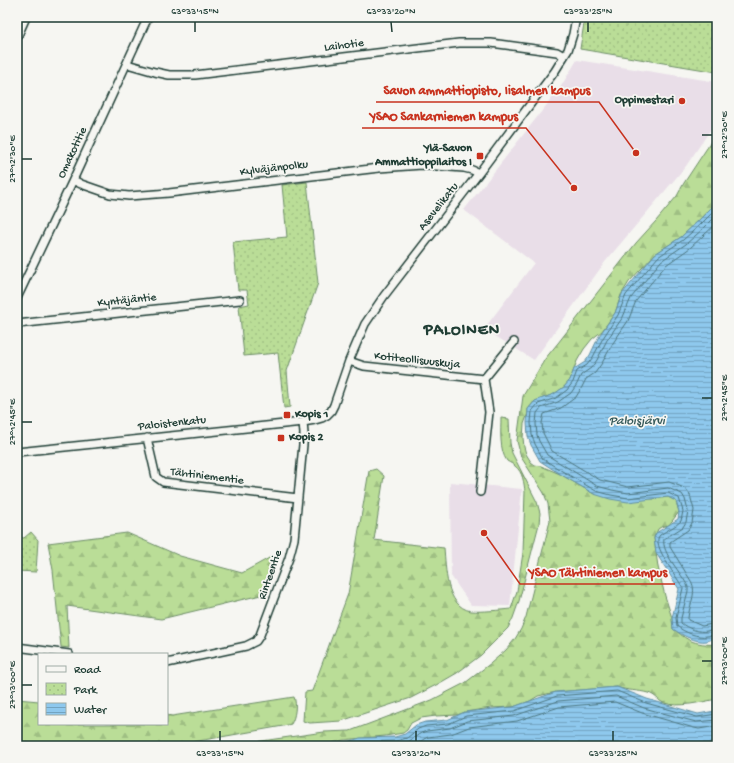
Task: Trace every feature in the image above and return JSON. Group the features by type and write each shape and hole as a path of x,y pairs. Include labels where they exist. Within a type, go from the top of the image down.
{"main road":[{"path":"17,35 25,17"}],"street":[{"name":"Omakotitie","path":"17,298 148,17"},
{"name":"Asevelikatu","path":"327,415 334,405 349,361 365,324 384,296 479,173 555,71 570,44 576,17"},
{"name":"Laihotie","path":"127,64 169,75 195,75 477,42 557,52 564,56"},
{"name":"Kylväjänpolku","path":"73,180 110,194 129,196 422,165 464,168 479,173"},
{"name":"Kyntäjäntie","path":"17,324 240,300"},
{"path":"480,492 489,412 484,379 514,342"},
{"name":"Kotiteollisuuskuja","path":"349,361 364,366 484,379"},
{"name":"Paloistenkatu","path":"17,452 303,422 315,420 327,415"},
{"name":"Rinteentie","path":"168,663 246,646 256,641 260,635 289,558 294,539 304,434 303,422"},
{"name":"Tähtiniementie","path":"147,438 156,478 163,482 298,498"},
{"path":"17,646 62,653"}],"shaded area":[{"path":"577,60 717,82 717,114 711,129 686,166 605,262 534,360 484,329 534,263 464,210 560,88"},
{"path":"450,482 522,489 510,606 471,605 451,576"}],"green space":[{"path":"585,17 717,17 717,72 580,49"},
{"path":"717,130 717,201 681,237 655,254 629,282 621,295 615,313 602,331 592,339 584,349 577,361 570,380 564,387 554,394 535,401 528,409 524,424 523,438 526,454 531,462 535,465 560,474 594,494 654,499 668,497 676,501 679,512 669,525 658,529 654,538 658,567 672,618 673,629 692,641 703,644 717,644 717,699 676,705 664,703 648,693 617,687 556,692 538,696 530,701 513,707 491,708 465,712 457,715 421,718 411,723 407,730 403,733 343,740 329,746 227,746 324,732 350,731 432,700 465,683 506,650 515,639 526,617 550,521 548,504 544,493 521,457 517,441 523,396 545,359 636,243 677,196"},
{"path":"307,182 318,283 287,371 290,407 284,408 278,353 244,356 239,306 249,304 247,290 238,290 233,242 287,237 282,185"},
{"path":"501,418 509,419 512,453 537,502 540,513 539,524 519,601 508,628 481,655 457,673 411,698 341,721 310,723 303,721 305,692 312,691 348,594 369,471 376,469 384,476 374,540 444,548 448,585 456,602 462,608 471,611 511,609 517,591 523,553 525,492 523,478 520,471 507,461 504,456 501,440"},
{"path":"31,532 38,540 36,572 17,571 17,537 24,538"},
{"path":"127,533 180,556 242,573 271,557 273,567 272,575 265,594 161,619 67,606 69,648 61,647 53,570 48,543"},
{"path":"294,697 295,703 294,718 291,724 170,746 17,746 17,699 38,701 38,725 168,725 168,715 172,716"}],"water":[{"name":"Paloisjärvi","path":"717,202 717,637 708,641 698,641 673,629 672,618 679,589 656,553 654,538 656,533 678,519 679,512 676,501 668,497 628,502 610,499 594,494 540,461 531,445 528,436 527,423 528,409 535,401 554,394 564,387 570,380 574,369 585,362 599,336 615,313 622,294 655,254 681,237"},
{"path":"617,687 647,699 698,714 717,710 717,746 334,746 360,738 395,737 405,734 416,725 425,722 447,720 465,712 513,707 556,692"}],"place":[{"name":"Oppimestari","path":"682,101"},
{"name":"Savon ammattiopisto, Iisalmen kampus","path":"636,153"},
{"name":"Ylä-Savon Ammattioppilaitos I","path":"480,156"},
{"name":"YSAO Sankarniemen kampus","path":"574,188"},
{"name":"Kopis 1","path":"287,415"},
{"name":"Kopis 2","path":"281,438"},
{"name":"YSAO Tähtiniemen kampus","path":"484,533"}],"district":[{"name":"PALOINEN","path":"462,331"}]}
